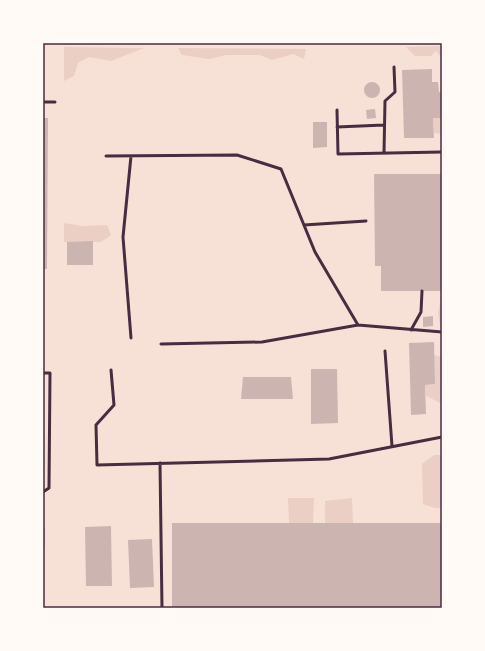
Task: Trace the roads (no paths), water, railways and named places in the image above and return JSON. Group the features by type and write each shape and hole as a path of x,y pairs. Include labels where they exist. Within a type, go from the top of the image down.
{"lane":[{"path":"384,153 385,101 395,92 394,67"},
{"path":"43,102 55,102"},
{"path":"337,110 338,154 442,152"},
{"path":"337,127 384,125"},
{"path":"106,156 237,155 281,169 315,252 358,325"},
{"path":"131,156 123,237 131,338"},
{"path":"304,225 366,221"},
{"path":"411,330 421,312 422,291"},
{"path":"161,344 262,342 358,325 442,332"},
{"path":"385,351 392,446"},
{"path":"111,370 114,405 96,425 97,465 329,459 442,437"},
{"path":"43,373 50,372 49,488 43,492"},
{"path":"160,463 162,608"}]}
